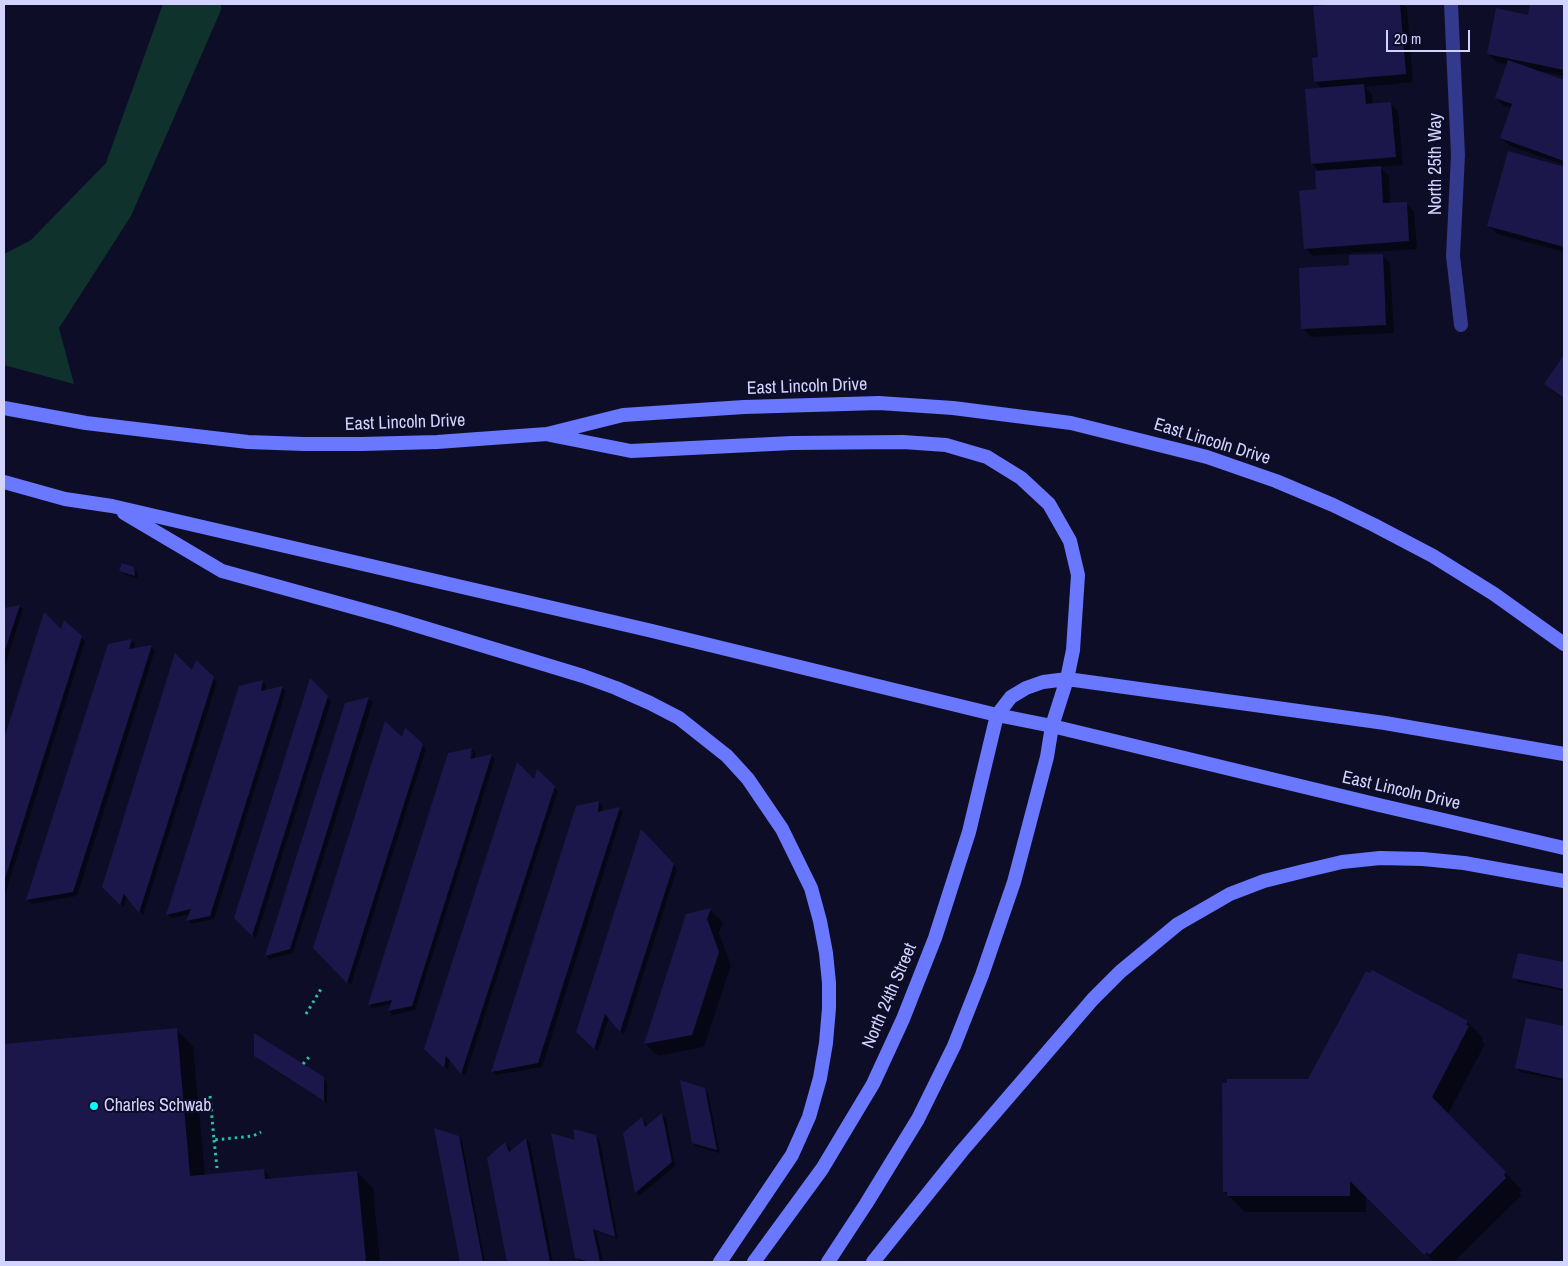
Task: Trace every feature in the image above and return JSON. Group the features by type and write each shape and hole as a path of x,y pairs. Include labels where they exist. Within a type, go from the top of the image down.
{"main road":[{"name":"East Lincoln Drive","path":"4,408 86,423 248,442 361,444 436,442 547,434 624,415 744,408 879,404 953,408 1071,423 1207,457 1276,482 1332,506 1374,525 1433,556 1494,594 1564,644"},
{"path":"547,434 631,451 792,443 902,442 946,445 987,457 1021,478 1049,504 1070,540 1078,575 1073,650 1067,679 1052,726 1047,757 1014,882 982,975 954,1046 918,1119 828,1262"},
{"name":"East Lincoln Drive","path":"4,482 65,499 112,506 638,628 997,715 1052,726 1378,806 1564,848"},
{"path":"112,506 222,571 392,618 583,676 625,692 678,718 727,756 748,779 782,829 811,888 820,921 830,983 826,1043 820,1078 809,1117 792,1155 720,1262"},
{"path":"997,715 1011,697 1026,688 1043,682 1067,679 1385,723 1564,754"},
{"name":"North 24th Street","path":"754,1262 822,1169 873,1084 903,1019 935,938 969,832 997,715"},
{"path":"873,1262 962,1151 1093,999 1120,972 1178,924 1230,894 1264,881 1304,871 1342,862 1380,858 1423,859 1464,863 1564,881"}],"street":[{"name":"North 25th Way","path":"1451,4 1458,155 1453,256 1461,325"}],"path":[{"path":"306,1014 321,989"},
{"path":"303,1064 309,1057"},
{"path":"210,1096 217,1168"},
{"path":"214,1140 253,1136 260,1132"}],"green space":[{"path":"163,4 221,4 221,10 131,216 59,328 74,384 4,365 4,254 31,240 106,163"}],"building":[{"path":"1400,4 1406,74 1314,82 1312,58 1318,57 1313,6"},
{"path":"1530,4 1564,4 1564,70 1487,54 1496,8 1528,15"},
{"path":"1508,60 1564,80 1564,161 1500,138 1512,104 1495,98"},
{"path":"1364,84 1366,104 1391,102 1396,157 1311,164 1305,89"},
{"path":"1508,151 1564,167 1564,247 1487,226"},
{"path":"1381,166 1383,203 1407,202 1409,241 1304,249 1299,191 1316,189 1315,171"},
{"path":"1383,254 1386,325 1301,329 1299,268 1349,265 1349,255"},
{"path":"1564,355 1564,398 1544,384"},
{"path":"122,563 134,567 135,576 119,571"},
{"path":"20,605 4,653 4,608"},
{"path":"44,612 61,629 64,620 82,636 4,882 4,739"},
{"path":"132,639 129,649 152,645 73,892 26,900 108,644"},
{"path":"175,653 192,670 196,660 214,677 139,913 124,894 120,905 102,887"},
{"path":"310,678 328,696 252,936 234,918"},
{"path":"263,680 261,691 283,686 210,916 186,921 191,909 166,915 239,686"},
{"path":"369,697 290,949 265,956 345,703"},
{"path":"385,721 402,737 405,727 423,744 347,983 313,948"},
{"path":"472,748 470,759 492,754 412,1006 388,1011 392,1000 368,1005 448,753"},
{"path":"517,762 534,779 537,769 555,786 461,1074 446,1056 444,1068 424,1049"},
{"path":"599,801 598,812 620,807 538,1063 491,1072 576,806"},
{"path":"641,829 674,864 620,1032 605,1014 594,1049 576,1032"},
{"path":"711,908 707,919 719,952 692,1035 644,1044 686,914"},
{"path":"1518,953 1564,962 1564,989 1512,978"},
{"path":"1372,970 1468,1021 1466,1025 1469,1026 1432,1097 1506,1172 1504,1175 1506,1178 1429,1255 1427,1252 1424,1255 1350,1181 1350,1196 1227,1196 1227,1192 1223,1192 1222,1083 1227,1083 1227,1079 1308,1079 1366,971 1370,973"},
{"path":"1526,1018 1564,1026 1564,1079 1515,1068"},
{"name":"Charles Schwab","path":"177,1028 190,1176 264,1169 265,1179 357,1171 366,1262 4,1262 4,1044"},
{"path":"254,1033 324,1077 324,1101 254,1056"},
{"path":"680,1080 705,1088 717,1150 692,1143"},
{"path":"662,1113 672,1162 635,1193 623,1133 642,1117 645,1127"},
{"path":"434,1128 459,1136 483,1262 460,1262"},
{"path":"573,1129 596,1135 615,1237 593,1229 600,1262 575,1258 551,1133 575,1140"},
{"path":"526,1138 550,1262 507,1262 487,1158 505,1142 509,1152"}],"place":[{"name":"Charles Schwab","path":"94,1106"}]}
